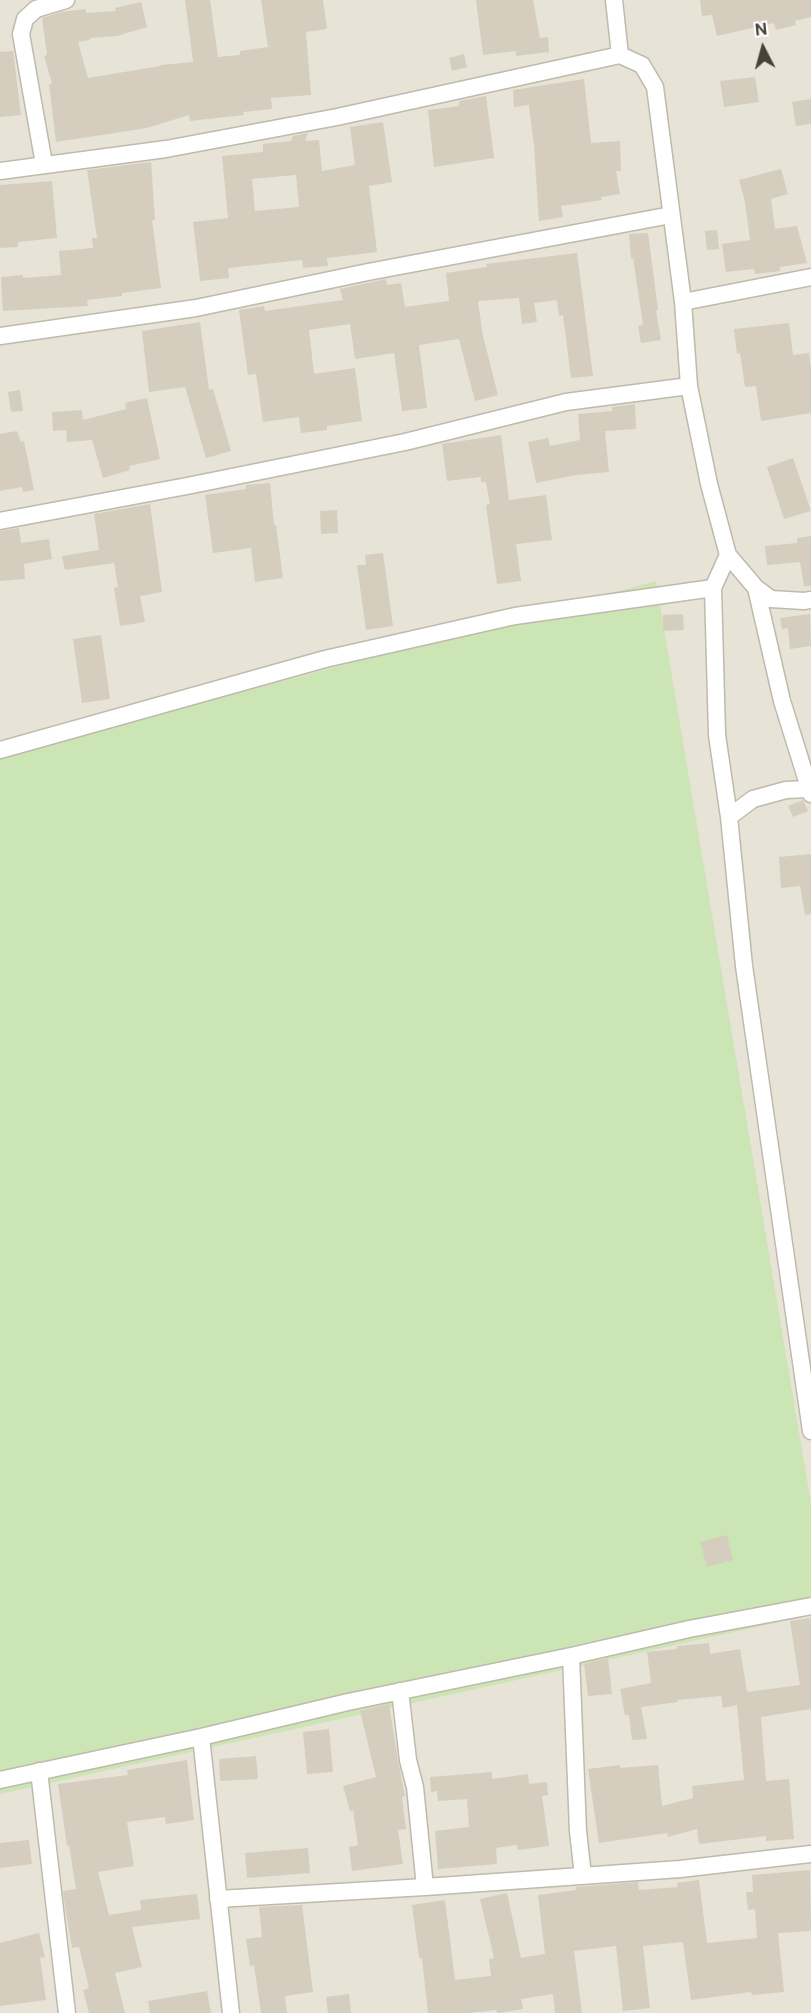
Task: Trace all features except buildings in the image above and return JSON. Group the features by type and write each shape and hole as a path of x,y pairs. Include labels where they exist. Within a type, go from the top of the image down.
{"street":[{"path":"44,165 21,34 25,19 36,9 61,0"},
{"path":"614,0 620,55"},
{"path":"0,171 166,149 337,117 620,55 642,65 655,87 683,302 689,386 709,484 728,555 756,588 771,599 811,600"},
{"path":"0,336 196,308 368,272 671,215"},
{"path":"683,302 811,277"},
{"path":"0,520 187,486 405,442 566,402 689,386"},
{"path":"728,555 713,588 717,735 729,817 744,966 811,1431"},
{"path":"0,750 325,659 515,616 713,588"},
{"path":"729,817 753,799 786,790 810,792 782,701 756,588"},
{"path":"0,1780 400,1691 689,1629 811,1606"},
{"path":"571,1656 578,1831 583,1876"},
{"path":"400,1691 408,1760 415,1787 425,1887"},
{"path":"201,1737 231,2013"},
{"path":"39,1771 67,2013"},
{"path":"218,1899 680,1869 811,1854"}],"shaded area":[{"path":"0,0 811,0 811,2013 0,2013"}],"green space":[{"path":"656,581 811,1504 811,1615 0,1794 0,757"}]}
